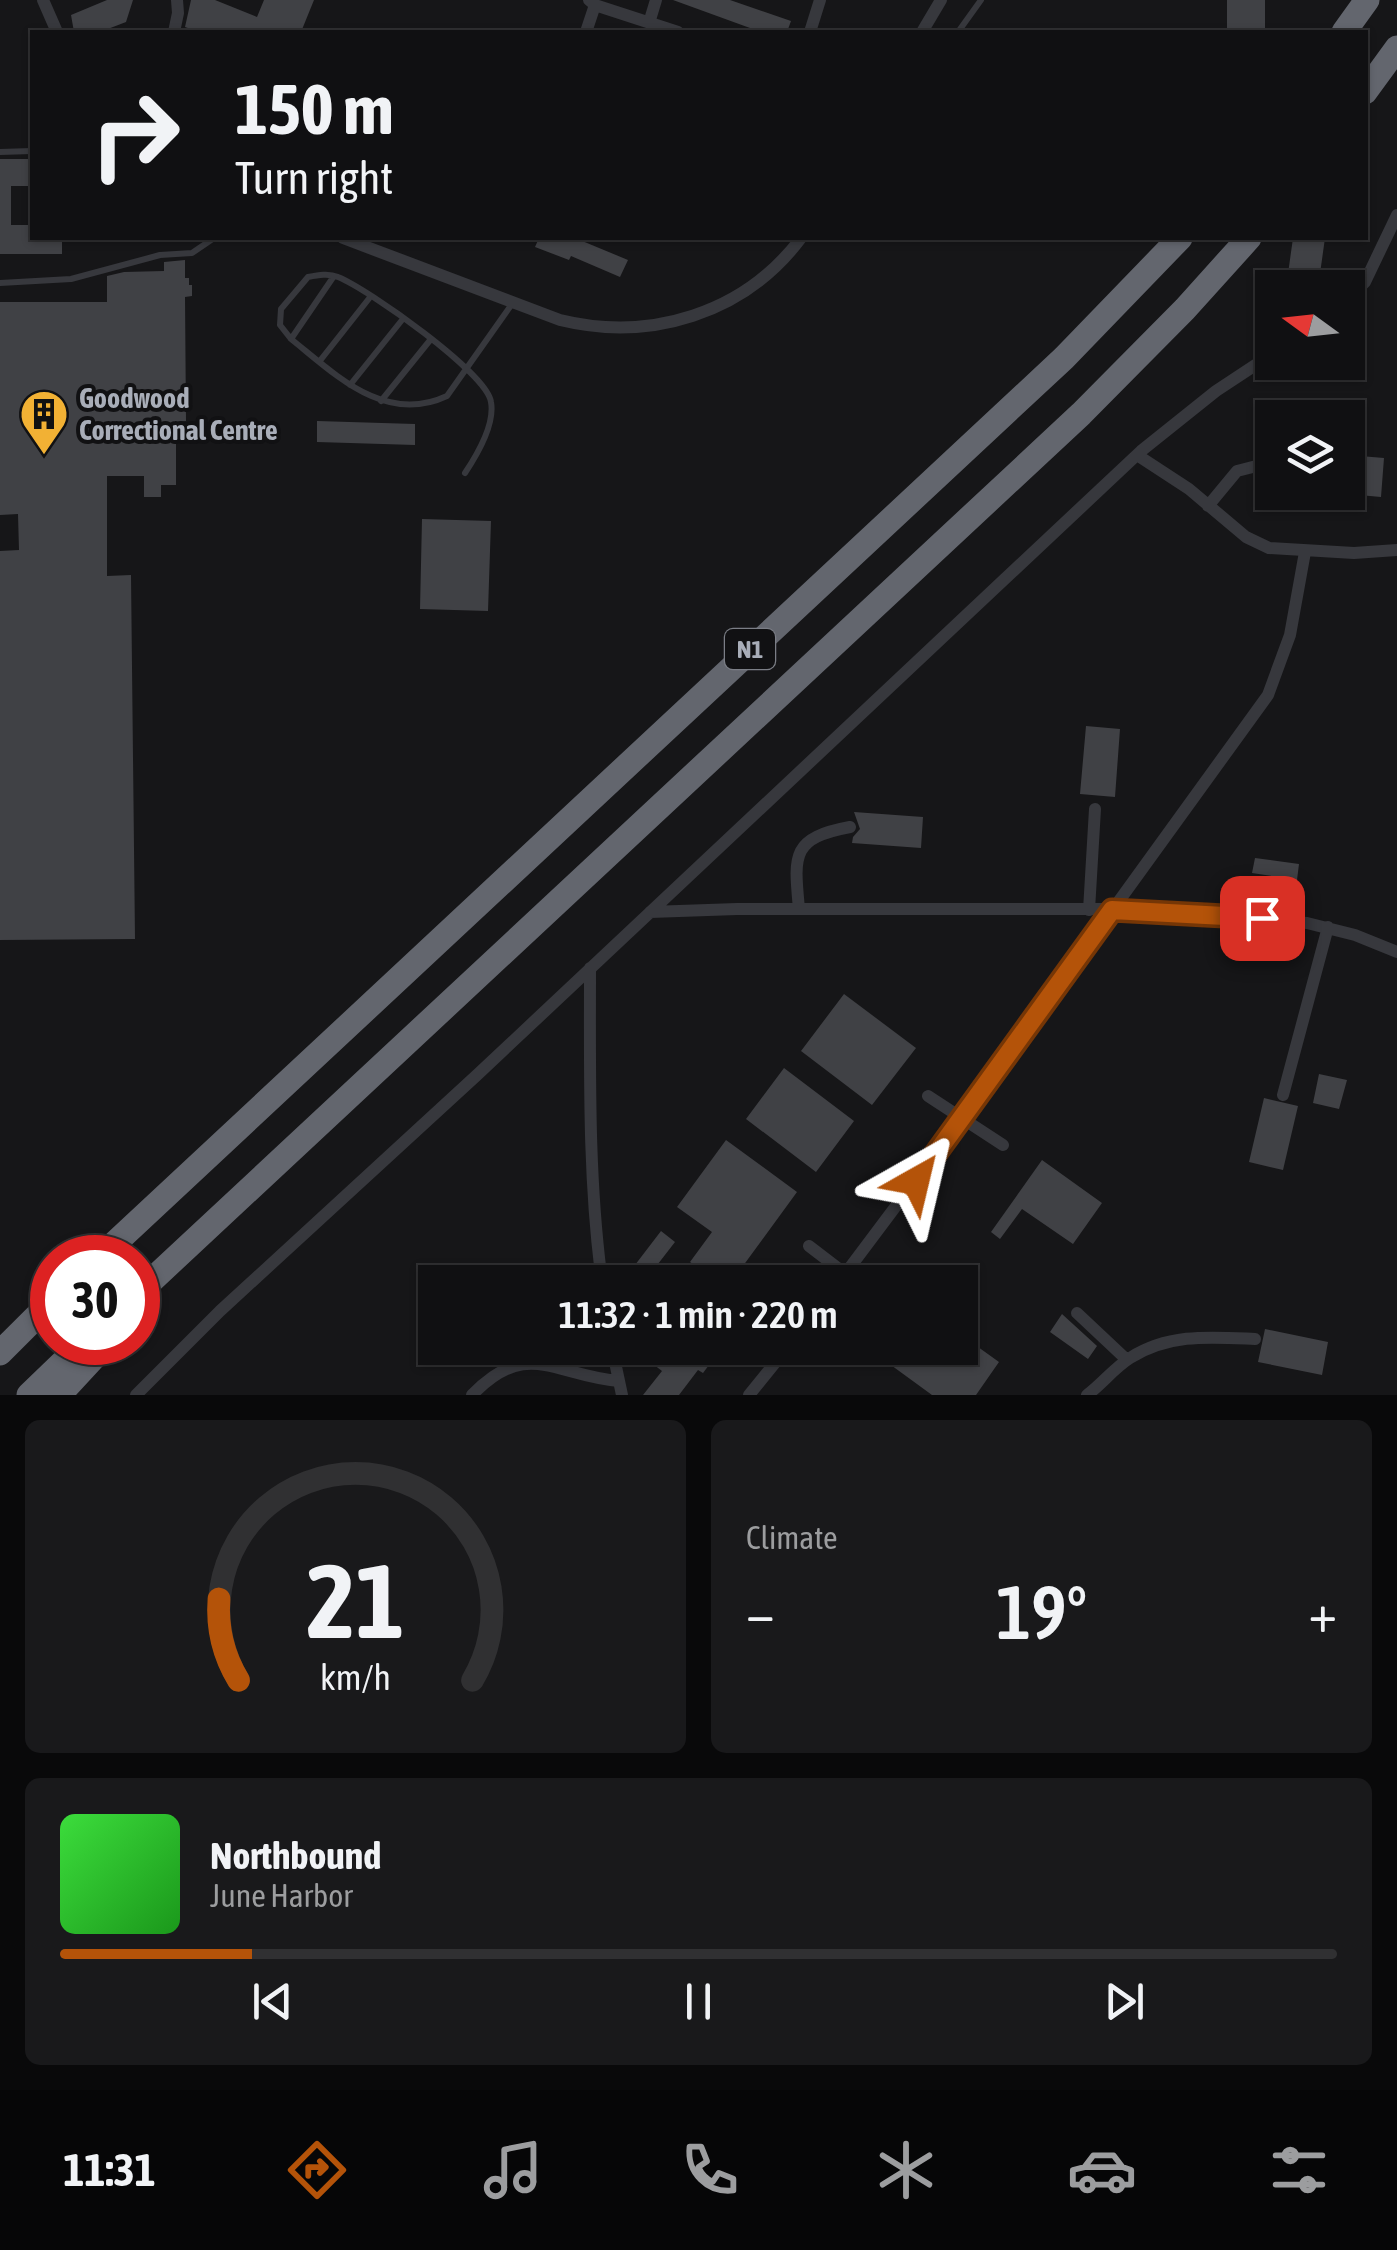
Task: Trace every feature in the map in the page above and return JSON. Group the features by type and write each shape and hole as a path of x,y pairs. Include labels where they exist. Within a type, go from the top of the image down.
{"highway":[{"path":"1345,30 1367,0"},
{"path":"1368,88 1397,48"},
{"name":"N1","path":"123,1235 1064,358 1178,240"},
{"name":"N1","path":"160,1272 1091,404 1247,240"},
{"path":"106,1235 314,1054"},
{"path":"160,1288 281,1159"},
{"path":"0,1328 30,1301"},
{"path":"0,1353 30,1323"},
{"path":"29,1395 60,1365"},
{"path":"58,1395 86,1365"}],"street":[{"path":"43,0 56,30"},
{"path":"174,30 177,0"},
{"path":"649,23 656,0"},
{"path":"811,30 820,0"},
{"path":"923,30 941,0"},
{"path":"586,30 592,2 672,30"},
{"path":"1365,283 1397,215"},
{"path":"348,240 560,320 631,329 669,324 706,312 738,295 777,265 799,240"},
{"path":"136,1395 220,1310 1137,455 1216,391 1255,365"},
{"path":"1137,455 1246,537 1269,548 1305,552 1397,550"},
{"path":"1208,506 1237,471 1255,466"},
{"path":"858,1265 1268,695 1290,635 1305,552"},
{"path":"1089,910 1095,809"},
{"path":"799,909 797,862 804,846 827,830 850,827"},
{"path":"650,912 1112,910 1262,918 1328,927 1397,952"},
{"path":"1283,1095 1328,927"},
{"path":"590,968 590,1150 600,1265"},
{"path":"928,1096 1003,1145"},
{"path":"809,1246 830,1265"},
{"path":"1077,1313 1128,1360"},
{"path":"1086,1395 1128,1360 1166,1341 1188,1337 1256,1340"},
{"path":"472,1395 497,1370 528,1362 620,1388"},
{"path":"749,1395 773,1365"},
{"path":"1106,1381 1114,1395"}],"lane":[{"path":"959,30 981,0"},
{"path":"0,152 30,151"},
{"path":"0,283 71,279 160,255 192,253 211,240"},
{"path":"465,473 476,457 492,406 488,390 468,368 335,274 308,277 280,308 280,325 291,339 350,385 380,402 436,402 458,385 468,368 512,304"},
{"path":"291,339 335,274"},
{"path":"319,362 371,296"},
{"path":"350,385 402,320"},
{"path":"380,402 431,340"}],"building":[{"path":"107,0 133,0 126,22 105,30 74,30 71,15"},
{"path":"191,0 215,0 257,17 264,0 314,0 302,30 185,27"},
{"path":"673,0 730,0 791,21 788,30 756,30"},
{"path":"1227,0 1265,0 1265,30 1227,30"},
{"path":"0,159 30,159 30,186 11,186 11,225 30,225 30,240 62,240 62,254 0,254"},
{"path":"538,240 580,240 628,260 620,277 571,256 569,260 535,247"},
{"path":"1293,240 1325,240 1321,270 1289,270"},
{"path":"185,260 185,278 192,285 192,296 185,297 186,421 176,422 176,485 161,485 161,497 144,497 144,476 107,476 107,576 131,575 135,939 0,940 0,551 19,550 18,514 0,515 0,302 107,302 107,276 164,271 164,262"},
{"path":"317,421 415,424 415,445 317,442"},
{"path":"1365,456 1384,458 1381,497 1365,496"},
{"path":"422,519 491,521 488,611 420,609"},
{"path":"1086,726 1120,729 1115,797 1080,794"},
{"path":"854,812 923,817 921,848 852,843 860,829"},
{"path":"1255,858 1299,864 1297,880 1252,873"},
{"path":"844,994 916,1048 872,1105 801,1051"},
{"path":"784,1068 854,1121 816,1172 746,1119"},
{"path":"1319,1074 1347,1080 1339,1109 1313,1103"},
{"path":"1264,1098 1298,1106 1283,1170 1249,1162"},
{"path":"726,1140 797,1192 744,1265 690,1262 712,1232 677,1207"},
{"path":"1042,1160 1102,1203 1073,1244 1022,1209 1000,1239 991,1232"},
{"path":"661,1231 675,1242 657,1265 635,1265"},
{"path":"1062,1314 1097,1346 1088,1359 1050,1332"},
{"path":"1265,1329 1328,1342 1322,1375 1258,1362"},
{"path":"978,1347 999,1362 976,1395 932,1395 891,1365 978,1365"},
{"path":"654,1365 709,1365 703,1373 698,1370 679,1395 643,1395 662,1371"}],"place":[{"name":"Goodwood Correctional Centre","path":"44,456"}],"route":[{"path":"916,1181 1112,910 1262,918"}]}
